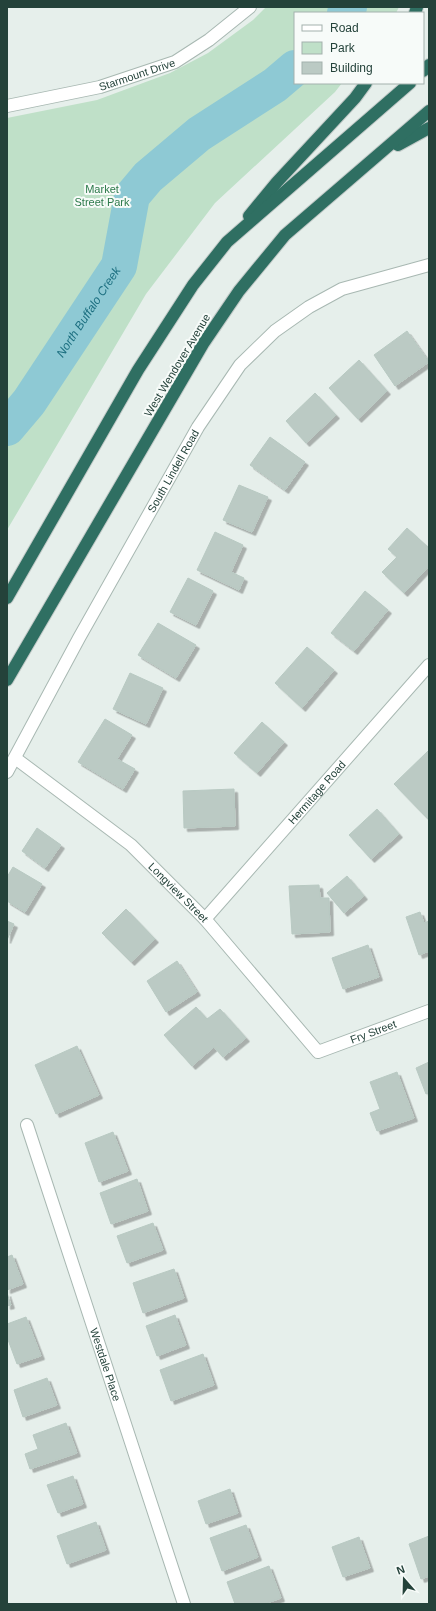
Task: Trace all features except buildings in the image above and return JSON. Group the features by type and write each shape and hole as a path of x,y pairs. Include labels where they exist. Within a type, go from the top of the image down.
{"highway":[{"path":"7,598 138,370 193,284 277,182 355,98 365,84"},
{"path":"227,242 409,84"},
{"name":"West Wendover Avenue","path":"7,680 203,344 239,291 285,235 429,111"},
{"path":"377,155 429,128"}],"street":[{"name":"Starmount Drive","path":"7,106 100,87 175,62 210,40 250,7"},
{"name":"South Lindell Road","path":"7,772 79,638 198,427 240,366 275,331 309,307 342,289 429,265"},
{"name":"Hermitage Road","path":"205,919 429,665"},
{"name":"Longview Street","path":"15,758 131,845 205,919 318,1052"},
{"name":"Fry Street","path":"318,1052 429,1011"},
{"name":"Westdale Place","path":"27,1125 184,1604"}],"green space":[{"name":"Market Street Park","path":"266,7 399,7 396,12 294,12 294,84 341,84 335,92 215,203 146,294 7,530 7,118 97,100 170,73 208,53 253,20"}],"waterway":[{"name":"North Buffalo Creek","path":"346,12 349,7"},
{"name":"North Buffalo Creek","path":"7,428 29,402 119,266 132,196 148,177 199,134 275,85 294,69"}]}
